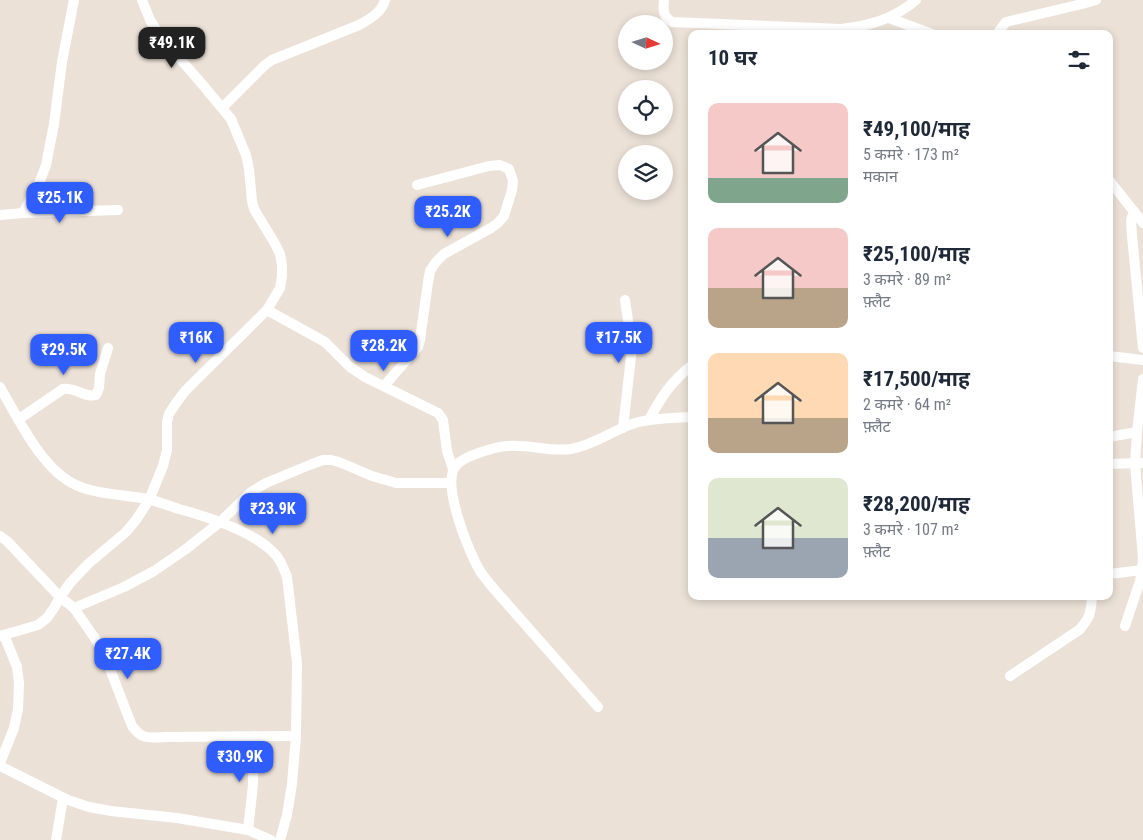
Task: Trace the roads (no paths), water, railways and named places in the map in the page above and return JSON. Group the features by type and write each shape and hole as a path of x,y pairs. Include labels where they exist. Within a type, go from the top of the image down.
{"street":[{"path":"23,213 40,181 46,165 74,0"},
{"path":"142,0 150,20 160,36 231,119 246,155 254,209 274,242 281,259 282,276 280,288 267,310 185,391 174,406 167,422 166,458 149,500 126,532 88,564 70,583 47,618 38,625 2,635 17,666 19,683 18,710 15,723 0,765 64,798 89,807 178,818 248,830 271,840"},
{"path":"222,108 264,65 272,60 359,25 377,13 384,6 385,0"},
{"path":"664,0 664,16 672,22 841,29 874,24 889,18 916,0"},
{"path":"1000,30 1006,22 1061,5 1096,0"},
{"path":"889,18 921,30"},
{"path":"384,386 418,346 430,271 444,254 498,224 504,216 512,190 509,169 500,165 488,166 417,185"},
{"path":"1113,185 1143,223"},
{"path":"0,215 118,210"},
{"path":"1134,211 1131,220 1132,236 1143,348"},
{"path":"622,428 632,348 624,300"},
{"path":"267,310 318,337 350,367 365,377 441,416 447,451 453,469 451,483 460,527 480,571 598,707"},
{"path":"19,419 64,389 71,388 93,396 96,395 108,348"},
{"path":"1113,356 1143,360"},
{"path":"649,420 669,387 688,368"},
{"path":"1125,626 1143,570 1137,432 1143,379"},
{"path":"0,387 40,453 54,470 76,486 149,500 210,518 260,541 274,552 282,564 286,577 297,663 296,736 292,784 287,815 280,840"},
{"path":"453,469 465,459 496,448 508,446 552,450 574,448 596,441 635,423 688,417"},
{"path":"1113,436 1137,432"},
{"path":"74,608 124,588 186,549 220,522 251,492 266,483 323,460 339,462 372,476 396,483 451,483"},
{"path":"1113,464 1139,464"},
{"path":"0,536 60,597 74,608 103,652 132,726 138,734 146,738 166,736 296,736"},
{"path":"1113,574 1143,570"},
{"path":"1010,676 1079,630 1087,621 1092,600"},
{"path":"248,830 253,785 254,736"},
{"path":"56,840 64,798"}]}
